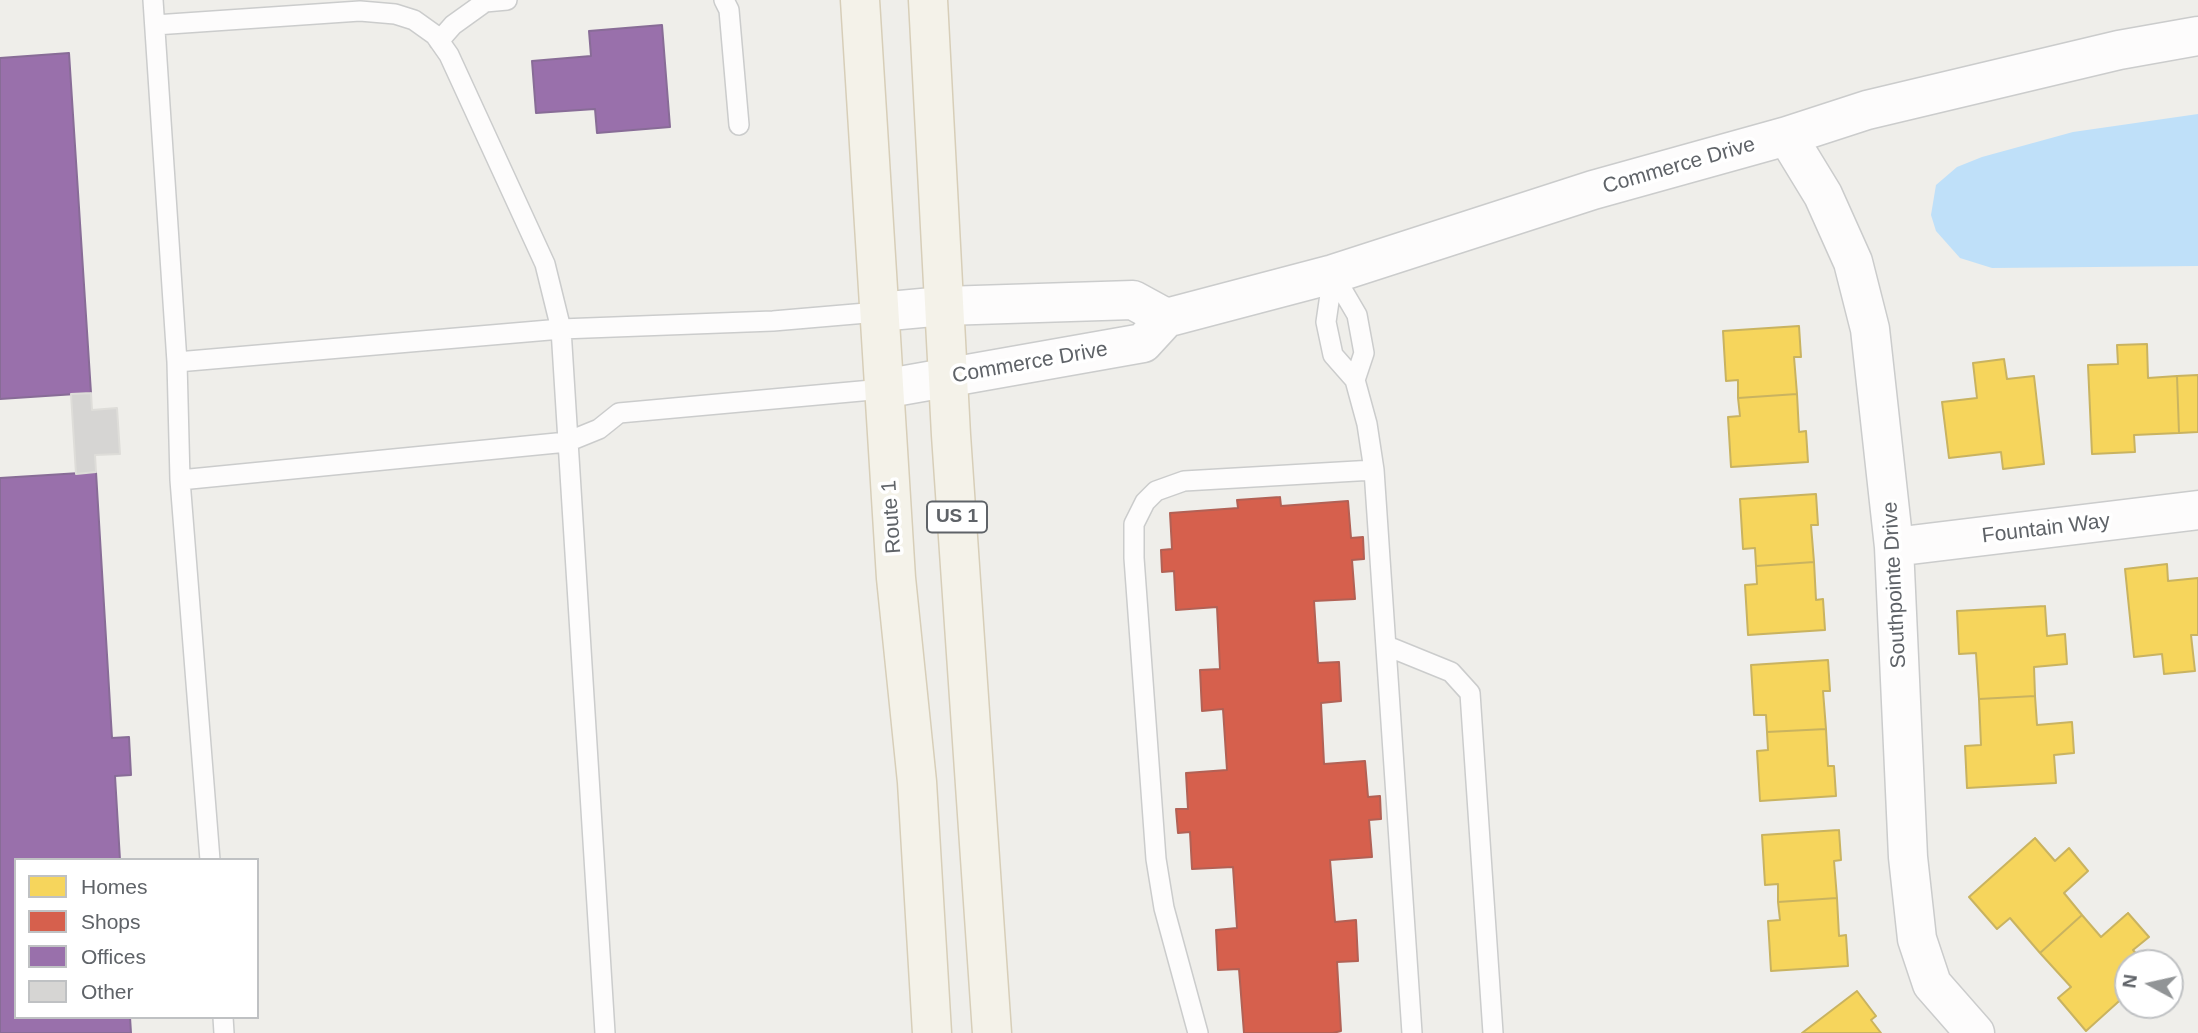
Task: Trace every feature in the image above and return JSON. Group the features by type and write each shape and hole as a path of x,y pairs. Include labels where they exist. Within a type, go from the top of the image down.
{"main road":[{"name":"Route 1","path":"860,0 896,578 916,782 926,1033"},
{"name":"US 1","path":"928,0 948,377 992,1033"}],"street":[{"name":"Commerce Drive","path":"883,389 1143,343 1166,318 1333,274 1593,190 1787,136 1867,110 2119,50 2198,36"},
{"name":"Southpointe Drive","path":"1787,136 1824,195 1853,261 1870,329 1894,547 1908,857 1917,939 1932,984 1975,1033"},
{"path":"878,312 944,306 1133,300 1166,318"},
{"name":"Fountain Way","path":"1894,547 2198,510"}],"lane":[{"path":"153,0 177,362 180,480 211,858"},
{"path":"439,41 453,25 485,2 507,0"},
{"path":"724,0 729,10 739,125"},
{"path":"155,25 360,11 395,13 414,20 439,41 449,55 545,264 561,329 605,1033"},
{"path":"1333,274 1357,314 1363,353 1355,380"},
{"path":"1333,274 1326,322 1330,344 1333,355 1355,380 1367,424 1374,470 1412,1033"},
{"path":"177,362 561,329 773,321 878,312"},
{"path":"180,480 567,442 598,429 619,413 883,389"},
{"path":"1198,1033 1164,908 1156,859 1134,558 1134,524 1144,502 1156,491 1184,481 1374,470"},
{"path":"1387,646 1451,672 1470,693 1493,1033"}],"water":[{"path":"2198,114 2198,266 1992,268 1960,258 1936,231 1931,215 1936,185 1957,167 1982,157 2073,132"}],"building: Homes":[{"path":"1799,326 1801,357 1794,357 1797,394 1738,398 1738,380 1726,381 1723,331"},
{"path":"2147,344 2148,378 2177,376 2179,433 2134,435 2135,452 2092,454 2088,365 2118,364 2117,345"},
{"path":"2004,359 2007,379 2034,376 2044,464 2003,469 2001,452 1949,458 1942,402 1977,398 1973,363"},
{"path":"2198,375 2198,432 2179,433 2177,376"},
{"path":"1797,394 1799,432 1806,431 1808,462 1731,467 1728,417 1740,416 1738,398"},
{"path":"1816,494 1818,525 1811,525 1814,562 1756,566 1755,548 1743,549 1740,499"},
{"path":"1814,562 1816,600 1823,599 1825,630 1748,635 1745,585 1757,584 1756,566"},
{"path":"2167,564 2168,581 2198,578 2198,635 2191,635 2195,671 2164,674 2162,654 2134,657 2125,569"},
{"path":"2045,606 2047,636 2065,634 2067,664 2034,667 2035,696 1979,699 1976,653 1959,654 1957,611"},
{"path":"1828,660 1830,691 1823,691 1826,729 1767,732 1766,715 1754,715 1751,665"},
{"path":"2035,696 2037,725 2072,722 2074,753 2054,755 2056,783 1967,788 1965,746 1981,745 1979,699"},
{"path":"1826,729 1828,766 1834,766 1836,796 1760,801 1757,751 1768,750 1767,732"},
{"path":"1839,830 1841,860 1834,861 1837,898 1778,902 1778,884 1765,885 1762,835"},
{"path":"2035,838 2055,861 2069,848 2088,871 2064,893 2082,915 2040,953 2010,918 1997,929 1969,897"},
{"path":"1837,898 1839,936 1846,935 1848,966 1771,971 1768,921 1780,920 1778,902"},
{"path":"2128,913 2149,937 2134,949 2114,949 2114,1006 2086,1031 2058,998 2071,987 2040,953 2082,915 2101,937"},
{"path":"1857,991 1876,1016 1871,1020 1881,1033 1802,1033"}],"building: Shops":[{"path":"1280,497 1281,506 1348,501 1351,538 1363,537 1364,559 1352,560 1355,599 1314,601 1318,663 1339,662 1341,701 1321,703 1324,764 1365,761 1368,797 1380,796 1381,819 1369,820 1372,857 1330,860 1335,922 1356,920 1358,961 1337,962 1341,1031 1333,1033 1244,1033 1239,969 1218,970 1216,930 1237,928 1233,867 1192,869 1190,832 1178,833 1176,809 1188,809 1186,773 1227,770 1223,709 1202,711 1200,670 1220,669 1217,607 1176,610 1174,571 1162,572 1161,550 1172,549 1170,513 1238,508 1237,500"}],"building: Offices":[{"path":"662,25 670,127 597,133 595,109 536,113 532,61 591,56 589,31"},
{"path":"69,53 91,393 0,399 0,58"},
{"path":"96,472 112,738 129,737 131,775 115,776 120,858 14,858 14,1019 130,1019 131,1033 0,1033 0,478"}],"building: Other":[{"path":"91,393 92,410 117,408 120,454 95,455 96,472 76,474 71,394"}]}
